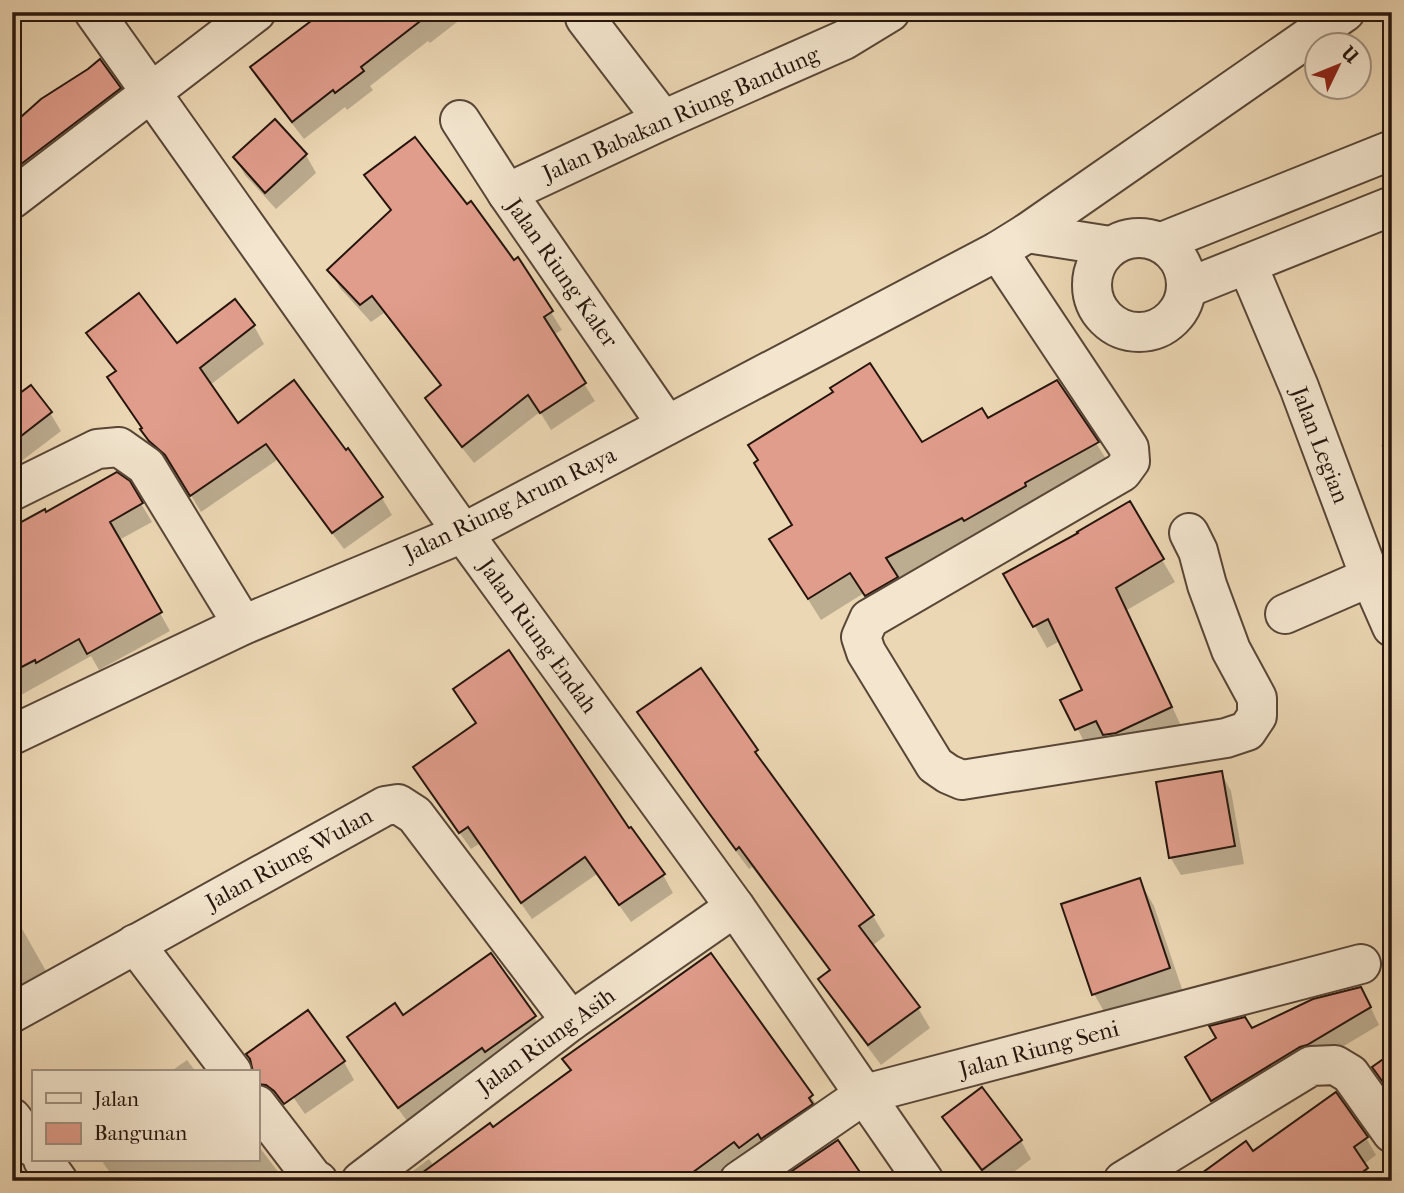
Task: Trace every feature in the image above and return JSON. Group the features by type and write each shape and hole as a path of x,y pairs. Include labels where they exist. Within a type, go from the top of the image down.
{"street":[{"name":"Jalan Riung Endah","path":"94,12 463,533 736,907 924,1181"},
{"path":"12,199 256,12"},
{"path":"584,12 585,18 663,120"},
{"name":"Jalan Babakan Riung Bandung","path":"507,193 844,40 890,12"},
{"name":"Jalan Riung Arum Raya","path":"12,735 243,625 463,533 1013,242 1345,12"},
{"name":"Jalan Riung Kaler","path":"460,120 507,193 667,425"},
{"path":"1162,242 1392,150"},
{"path":"1188,288 1392,206"},
{"path":"1111,246 1094,268 1092,296 1106,319 1130,332 1157,330 1178,313 1188,288 1181,261 1162,242 1136,236 1111,246 1013,242 1070,359 1129,448 1129,461 1122,472 869,619 861,637 866,652 935,765 962,780 1226,738 1247,732 1257,716 1257,698 1227,638 1207,585 1198,551 1189,533"},
{"name":"Jalan Legian","path":"1247,264 1299,387 1370,577 1392,627"},
{"path":"1070,359 1106,319"},
{"path":"12,491 97,449 119,447 146,466 243,625"},
{"path":"1285,614 1370,577"},
{"name":"Jalan Riung Wulan","path":"12,1013 385,806 398,804 415,815 571,1021"},
{"name":"Jalan Riung Asih","path":"361,1181 571,1021 736,907"},
{"path":"135,944 230,1070"},
{"name":"Jalan Riung Seni","path":"739,1181 865,1094 1361,964"},
{"path":"1123,1181 1311,1066 1335,1065 1350,1074 1392,1133"},
{"path":"259,1108 318,1181"},
{"path":"12,1118 32,1146"},
{"path":"44,1162 58,1181"}],"building":[{"path":"323,12 432,12 361,67 364,71 335,93 333,90 292,122 250,67"},
{"path":"100,59 121,88 12,171 12,125 41,99"},
{"path":"275,119 307,154 265,193 233,157"},
{"path":"415,137 467,204 471,201 514,260 518,257 553,311 544,317 586,383 540,413 528,395 462,447 425,398 441,385 372,296 360,305 327,270 391,210 364,175"},
{"path":"139,293 177,343 235,299 255,325 200,368 238,423 294,380 383,497 332,533 266,444 190,496 165,455 140,429 142,428 107,377 116,371 86,333"},
{"path":"870,363 922,442 982,408 988,418 1057,380 1099,442 964,521 962,518 886,558 898,577 865,596 850,573 808,599 769,539 792,525 754,463 758,460 748,445 833,392 830,388"},
{"path":"31,385 52,412 12,443 12,399"},
{"path":"117,472 130,481 143,503 110,522 162,612 87,654 79,639 36,663 35,660 12,672 12,527 45,509 46,512"},
{"path":"1130,501 1164,559 1116,588 1172,707 1116,733 1103,735 1096,721 1075,730 1060,700 1082,690 1048,619 1033,627 1003,574"},
{"path":"509,650 629,828 631,827 665,874 619,905 585,857 521,903 468,827 459,833 413,767 476,723 453,689"},
{"path":"701,668 758,750 755,752 874,915 859,926 920,1007 868,1045 818,979 830,970 739,847 736,850 637,712"},
{"path":"1222,771 1235,846 1169,858 1156,782"},
{"path":"1140,878 1170,968 1092,995 1061,904"},
{"path":"491,953 536,1016 485,1052 482,1048 398,1108 347,1037 395,1003 403,1015"},
{"path":"711,953 813,1095 809,1098 813,1104 761,1139 758,1134 739,1148 734,1142 681,1181 411,1181 490,1123 493,1127 571,1070 562,1059"},
{"path":"1361,987 1371,1007 1211,1101 1185,1057 1216,1038 1209,1026 1245,1017 1252,1028 1313,999"},
{"path":"308,1010 345,1061 284,1104 274,1091 266,1085 259,1084 259,1070 253,1070 246,1054"},
{"path":"1392,1053 1392,1095 1372,1067"},
{"path":"982,1087 1022,1140 982,1170 942,1117"},
{"path":"1336,1092 1368,1137 1354,1147 1368,1168 1350,1181 1191,1181 1246,1141 1253,1151"},
{"path":"838,1140 866,1181 790,1181 786,1175"}]}
